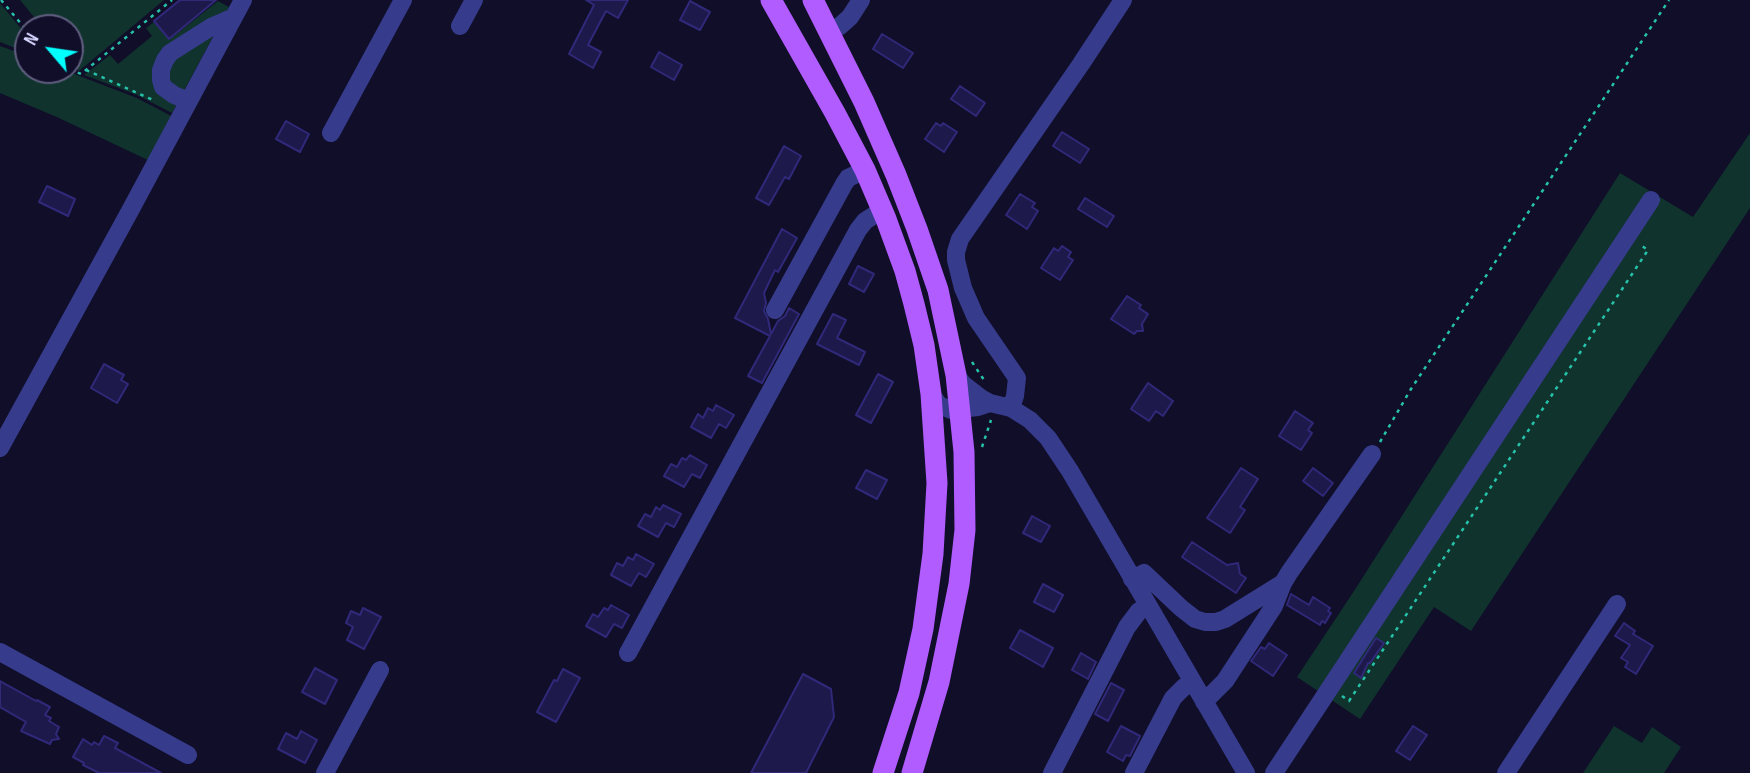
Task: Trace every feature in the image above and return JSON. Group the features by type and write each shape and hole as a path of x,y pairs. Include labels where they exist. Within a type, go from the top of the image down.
{"main road":[{"path":"771,0 865,170 905,271 924,345 931,394 937,483 933,554 923,629 909,693 883,773"},
{"path":"813,0 870,114 917,229 938,290 956,375 964,452 965,530 959,584 939,682 912,773"},
{"path":"795,41 805,45 815,44 829,31"}],"street":[{"path":"331,133 403,0"},
{"path":"460,26 474,0"},
{"path":"829,31 850,17 862,0"},
{"path":"1011,408 1017,378 976,318 963,288 956,260 960,239 1122,0"},
{"path":"186,107 163,87 161,70 164,60 236,6"},
{"path":"0,448 186,107 236,6"},
{"path":"775,310 844,184 848,178 865,170"},
{"path":"1275,773 1651,200"},
{"path":"628,653 858,230 865,221 882,210"},
{"path":"956,375 972,391 990,403 1011,408 1039,427 1048,438 1070,471 1246,773"},
{"path":"931,394 939,405 951,410 990,403"},
{"path":"1204,702 1225,681 1274,606 1283,583 1372,454"},
{"path":"1132,579 1144,573 1181,608 1195,619 1205,622 1225,620 1283,583"},
{"path":"1506,773 1617,604"},
{"path":"1052,773 1127,627 1139,611 1148,606"},
{"path":"0,652 188,755"},
{"path":"325,773 380,670"},
{"path":"1135,773 1173,698 1193,682"}],"path":[{"path":"1,0 14,15"},
{"path":"86,70 172,0"},
{"path":"1372,454 1418,378 1669,0"},
{"path":"86,70 186,107"},
{"path":"1328,693 1349,701 1641,262 1648,250 1627,237"}],"green space":[{"path":"20,0 164,0 84,67 84,14 32,14"},
{"path":"218,1 229,7 172,113 137,95 84,75 110,55 118,64 152,36 146,28 154,22 169,40"},
{"path":"0,3 14,20 14,48 0,42"},
{"path":"0,46 14,51 14,84 84,84 84,78 137,98 177,119 152,162 0,93"},
{"path":"1750,133 1750,208 1471,631 1434,607 1360,719 1297,677 1620,173 1693,217"},
{"path":"1614,726 1642,743 1652,727 1681,747 1664,773 1583,773"}],"building":[{"path":"180,0 216,0 169,39 154,21"},
{"path":"586,0 628,0 618,18 606,11 588,45 601,52 593,68 569,54 594,5"},
{"path":"690,1 710,12 700,30 680,20"},
{"path":"882,34 913,53 903,68 873,49"},
{"path":"659,52 682,65 674,80 651,67"},
{"path":"960,86 985,103 976,116 951,99"},
{"path":"286,121 309,134 300,152 276,139"},
{"path":"936,123 941,126 943,123 957,132 944,152 925,139"},
{"path":"1062,132 1089,149 1080,163 1053,146"},
{"path":"784,146 801,156 789,179 785,177 769,205 756,198"},
{"path":"47,186 75,199 68,216 39,202"},
{"path":"1020,194 1035,203 1032,207 1038,211 1027,229 1006,215"},
{"path":"1085,198 1114,216 1107,227 1078,209"},
{"path":"782,229 797,238 778,272 775,270 764,293 764,311 771,334 789,308 799,314 762,383 748,376 770,336 735,318"},
{"path":"1062,246 1071,252 1068,257 1073,260 1060,280 1041,268 1054,248 1058,251"},
{"path":"858,266 874,274 864,292 849,284"},
{"path":"1127,296 1141,305 1139,308 1148,314 1142,324 1143,331 1134,334 1111,319"},
{"path":"833,314 846,320 837,338 865,352 859,365 817,344"},
{"path":"104,364 124,375 121,380 128,384 117,403 91,388"},
{"path":"878,374 893,382 871,423 856,415"},
{"path":"1148,383 1173,401 1163,416 1156,411 1149,421 1131,409"},
{"path":"716,405 734,415 726,428 719,424 711,438 691,427 698,414 703,418 708,408 713,411"},
{"path":"1295,411 1313,423 1308,430 1312,433 1301,450 1279,436"},
{"path":"690,455 707,465 700,478 692,474 684,487 664,476 671,464 677,467 682,458 686,460"},
{"path":"1241,468 1258,479 1240,507 1245,510 1230,533 1207,518"},
{"path":"1313,468 1333,483 1323,496 1303,481"},
{"path":"866,470 887,480 877,499 856,488"},
{"path":"663,505 681,514 674,527 666,523 658,537 638,526 645,514 651,517 656,507 660,510"},
{"path":"1032,516 1050,526 1041,542 1023,533"},
{"path":"1192,542 1227,565 1238,563 1240,574 1246,578 1236,593 1182,557"},
{"path":"636,554 654,564 646,577 639,573 631,586 611,575 617,563 623,566 628,557 633,560"},
{"path":"1043,584 1063,595 1054,612 1034,602"},
{"path":"1291,594 1309,605 1313,597 1330,608 1328,611 1331,613 1325,623 1322,621 1320,625 1287,605"},
{"path":"611,605 629,615 622,628 614,624 606,637 586,626 593,614 598,617 604,608 608,610"},
{"path":"363,608 381,617 364,649 347,640 353,627 346,623 351,611 360,615"},
{"path":"1624,623 1635,631 1633,634 1653,646 1636,674 1625,667 1628,662 1621,658 1630,645 1615,636"},
{"path":"1020,630 1053,648 1043,667 1010,648"},
{"path":"1376,638 1384,643 1368,663 1361,678 1354,673"},
{"path":"1269,643 1287,655 1273,676 1251,661 1261,647 1265,649"},
{"path":"1081,653 1096,662 1088,679 1072,670"},
{"path":"315,668 337,680 325,704 302,692"},
{"path":"563,669 580,678 556,722 537,712"},
{"path":"803,674 831,689 834,717 806,773 751,773"},
{"path":"0,681 50,707 45,715 59,727 56,734 59,739 52,740 50,744 21,731 26,722 0,707"},
{"path":"1111,683 1124,690 1108,721 1095,714"},
{"path":"1121,726 1140,736 1130,756 1126,755 1123,761 1107,752"},
{"path":"1413,726 1427,735 1410,760 1396,751"},
{"path":"301,731 317,740 305,763 278,749 286,733 297,739"},
{"path":"104,736 118,743 115,748 161,773 99,773 73,757 83,739 92,745 94,742 99,745"}]}
